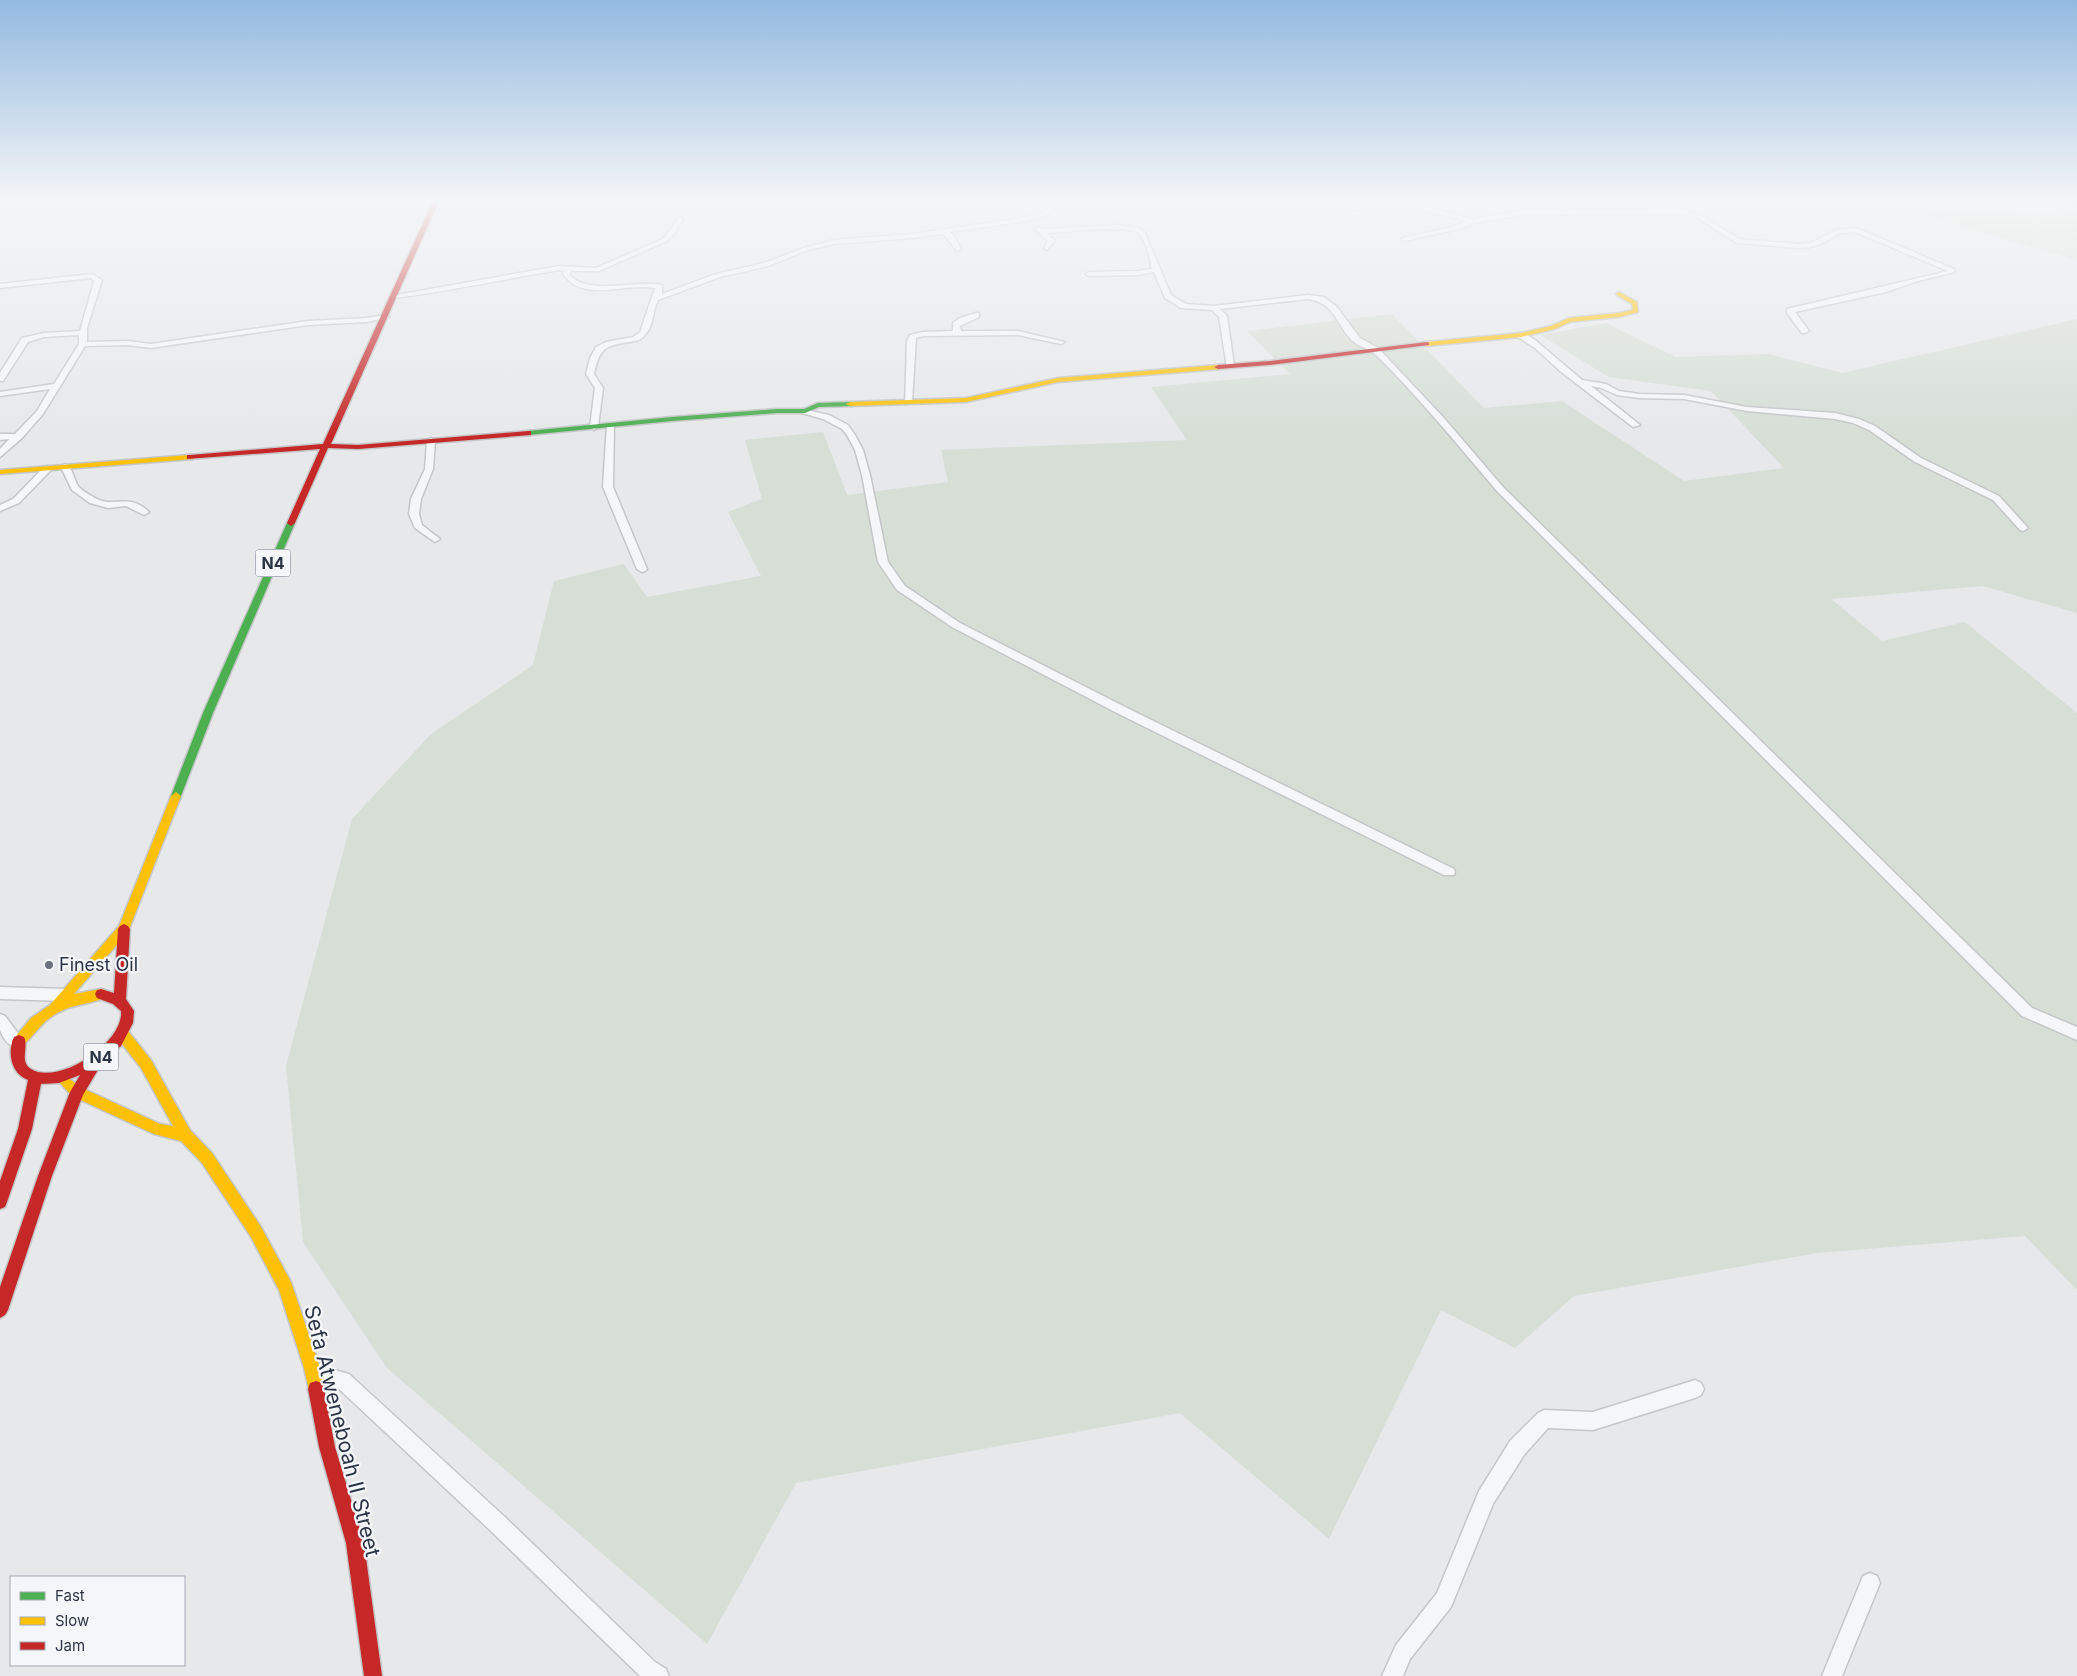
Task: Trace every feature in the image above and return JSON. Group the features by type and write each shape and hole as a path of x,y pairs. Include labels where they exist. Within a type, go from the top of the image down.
{"main road":[{"name":"N4","path":"120,999 124,929 208,713 384,316 401,281"},
{"path":"0,472 327,446 358,447 700,417 805,411 818,405 966,400 1058,380 1230,366 1475,338 1521,335 1553,328 1569,320 1619,315 1636,311 1635,303 1619,294"},
{"name":"N4","path":"18,1044 32,1024 54,1007 124,929"},
{"name":"N4","path":"0,1310 45,1176 77,1092 99,1059 123,1035 129,1014 120,999 108,994 85,996 54,1007"},
{"name":"Sefa Atweneboah II Street","path":"123,1035 146,1064 185,1135 207,1158 256,1232 286,1288 312,1368 327,1447 354,1543 373,1676"},
{"path":"0,1202 25,1129 35,1078 19,1070 15,1062 18,1044"},
{"name":"N4","path":"35,1078 60,1077 73,1073 99,1059"},
{"path":"60,1077 77,1092 159,1130 185,1135"}],"street":[{"path":"0,286 44,281"},
{"path":"0,454 40,412 83,344 82,333 96,295 98,281"},
{"path":"395,296 444,290 484,281"},
{"path":"572,281 580,286 611,288 654,285 660,290 652,302 646,328 639,336 607,344 599,348 594,354 590,374 599,388 594,427"},
{"path":"656,298 701,281"},
{"path":"1161,281 1168,296 1184,306 1193,308 1214,308 1308,297 1321,299 1333,308 1357,340 1374,350 1440,419 1500,489 2026,1012 2077,1034"},
{"path":"1805,330 1790,310 1883,290 1909,281"},
{"path":"1214,308 1223,316 1230,366"},
{"path":"956,333 956,325 976,315"},
{"path":"83,344 128,343 151,346 308,323 367,320 384,316"},
{"path":"0,379 25,340 44,335 82,333"},
{"path":"908,402 911,341 913,337 923,334 1018,333 1062,342"},
{"path":"1521,335 1530,340 1563,369 1612,404 1636,426"},
{"path":"1582,382 1625,394 1684,397 1747,409 1835,416 1856,421 1872,428 1918,460 1996,498 2023,528"},
{"path":"0,394 57,386"},
{"path":"805,411 826,417 845,427 852,435 859,450 866,475 883,562 901,588 956,625 1121,710 1449,872"},
{"path":"610,426 608,487 642,569"},
{"path":"0,438 19,436"},
{"path":"431,441 429,469 416,499 414,514 418,526 435,539"},
{"path":"65,467 75,488 92,501 108,505 128,503 144,512"},
{"path":"0,508 16,501 47,469"},
{"path":"0,992 85,996"},
{"path":"0,1020 18,1044"},
{"path":"312,1368 324,1376 343,1380 500,1526 648,1669 659,1676"},
{"path":"1392,1676 1403,1652 1444,1600 1486,1498 1517,1448 1544,1419 1592,1421 1695,1389"},
{"path":"1832,1676 1870,1583"}],"shaded area":[{"path":"1392,314 1484,408 1562,401 1684,481 1784,468 1711,391 1609,377 1540,335 1606,323 1675,357 1768,354 1842,373 2077,319 2077,613 1983,586 1831,599 1882,641 1965,622 2077,713 2077,1290 2025,1236 1817,1253 1574,1296 1515,1348 1441,1310 1329,1539 1180,1413 796,1483 707,1644 387,1368 303,1242 286,1066 352,819 431,734 533,665 554,581 624,564 647,597 761,576 728,512 762,499 745,440 823,432 847,495 948,482 941,450 1187,440 1151,387 1290,374 1247,331"}],"traffic: fast":[{"path":"528,433 672,419 777,411 805,411 818,405 850,404"},
{"path":"176,796 208,713 291,523"}],"traffic: slow":[{"path":"1427,344 1521,335 1553,328 1569,320 1619,315 1636,311 1635,303 1619,294"},
{"path":"850,404 966,400 1058,380 1218,367"},
{"path":"0,472 190,457"},
{"path":"55,1007 124,929 176,796"},
{"path":"19,1041 35,1022 55,1008 77,999 101,994"},
{"path":"123,1035 146,1064 185,1135 207,1158 256,1232 286,1287 312,1368 316,1389"},
{"path":"67,1083 77,1092 159,1130 185,1135"}],"traffic: jam":[{"path":"291,523 400,281"},
{"path":"1218,367 1269,363 1427,344"},
{"path":"190,457 327,446 358,447 528,433"},
{"path":"120,999 124,929"},
{"path":"19,1041 17,1061 25,1073 40,1078 59,1077 80,1070 100,1058 117,1042 127,1023 128,1011 126,1007 118,1000 101,994"},
{"path":"0,1310 45,1176 77,1092 96,1063"},
{"path":"0,1202 25,1129 35,1078"},
{"path":"316,1389 327,1447 355,1543 373,1676"}],"place":[{"name":"Finest Oil","path":"49,965"}]}
